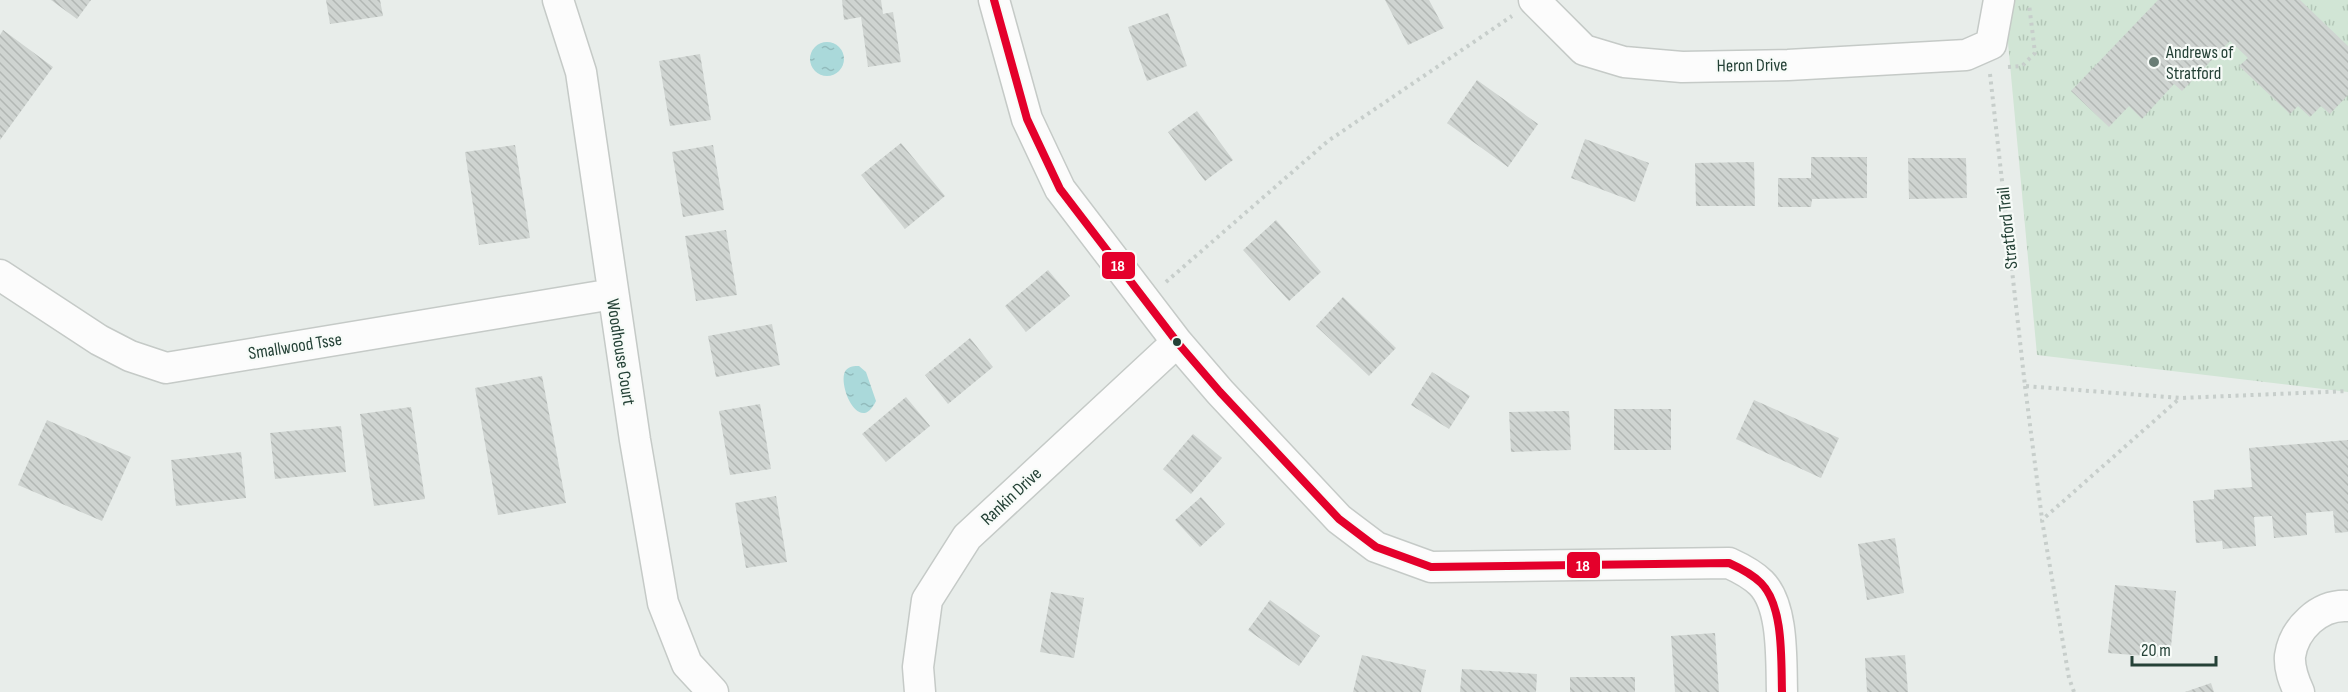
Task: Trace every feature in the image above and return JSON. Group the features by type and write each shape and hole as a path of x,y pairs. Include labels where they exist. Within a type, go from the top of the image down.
{"street":[{"name":"Woodhouse Court","path":"558,0 581,72 635,440 663,603 687,664 713,692"},
{"path":"994,0 1027,119 1060,189 1177,342 1220,392 1339,519 1376,548 1431,567 1729,563 1748,572 1763,584 1779,619 1782,692"},
{"name":"Heron Drive","path":"1534,0 1584,50 1624,62 1683,67 1788,65 1966,55 1993,60"},
{"path":"1993,60 1999,0"},
{"name":"Smallwood Tsse","path":"0,275 99,340 130,356 166,368 613,294"},
{"name":"Rankin Drive","path":"920,692 918,667 927,600 967,537 1177,342"},
{"path":"2299,692 2292,676 2290,657 2295,638 2307,622 2323,610 2348,606"}],"path":[{"path":"1145,300 1328,141 1534,0"},
{"path":"1993,60 2022,66 2036,53 2029,0"},
{"name":"Stratford Trail","path":"1993,60 2025,386 2042,520 2069,678 2074,692"},
{"path":"2025,386 2181,398 2348,391"},
{"path":"2042,520 2181,398"}],"green space":[{"path":"2004,0 2348,0 2348,392 2037,355"}],"water":[{"path":"827,42 839,47 844,59 839,71 827,76 815,71 810,59 815,47"},
{"path":"859,366 866,372 876,401 869,410 863,413 851,404 844,385 846,370"}],"building":[{"path":"51,0 91,0 77,19"},
{"path":"326,0 380,0 383,16 330,24"},
{"path":"842,0 881,0 883,14 893,12 901,62 868,67 861,17 844,20"},
{"path":"1385,0 1429,0 1444,28 1408,45"},
{"name":"Andrews of Stratford","path":"2158,0 2300,0 2348,46 2348,95 2330,114 2321,106 2310,117 2298,106 2290,114 2239,66 2248,58 2230,41 2182,91 2174,84 2142,119 2129,106 2109,127 2071,91"},
{"path":"1168,13 1187,66 1147,81 1128,27"},
{"path":"3,30 53,67 0,140 0,35"},
{"path":"700,54 711,120 670,126 659,61"},
{"path":"1477,80 1538,124 1508,167 1447,123"},
{"path":"1197,111 1233,160 1205,181 1168,132"},
{"path":"1585,139 1649,163 1635,202 1571,178"},
{"path":"901,143 945,196 905,229 861,175"},
{"path":"515,145 530,238 479,245 465,152"},
{"path":"713,145 724,210 683,217 672,152"},
{"path":"1811,157 1867,157 1867,198 1812,199 1811,207 1778,207 1778,178 1811,178"},
{"path":"1908,158 1966,158 1967,198 1909,199"},
{"path":"1754,162 1755,206 1696,206 1695,163"},
{"path":"1276,220 1321,272 1289,301 1243,250"},
{"path":"726,230 737,295 696,301 685,236"},
{"path":"1048,270 1070,296 1026,332 1005,306"},
{"path":"1343,297 1396,348 1369,376 1316,326"},
{"path":"772,324 780,365 716,377 708,336"},
{"path":"970,338 993,367 948,404 925,375"},
{"path":"1432,372 1470,396 1449,429 1411,405"},
{"path":"542,376 566,503 498,515 475,388"},
{"path":"906,397 930,426 886,462 862,434"},
{"path":"1754,400 1839,438 1821,478 1736,439"},
{"path":"760,404 771,469 730,475 719,411"},
{"path":"411,407 425,499 374,506 360,414"},
{"path":"1614,409 1671,409 1671,450 1614,450"},
{"path":"1569,411 1571,450 1511,452 1509,412"},
{"path":"47,420 131,457 102,521 18,485"},
{"path":"341,426 346,472 275,479 270,433"},
{"path":"1193,434 1222,458 1191,494 1163,469"},
{"path":"2348,440 2348,532 2335,533 2333,511 2306,513 2307,535 2274,538 2272,516 2254,517 2256,546 2223,549 2222,541 2196,543 2193,501 2214,499 2214,490 2252,487 2249,448"},
{"path":"241,452 246,498 176,506 171,460"},
{"path":"776,496 787,562 746,568 735,503"},
{"path":"1201,497 1225,524 1200,547 1175,520"},
{"path":"1895,538 1904,593 1867,600 1858,544"},
{"path":"2115,585 2176,591 2170,658 2108,653"},
{"path":"1051,592 1084,598 1074,658 1040,652"},
{"path":"1270,600 1320,636 1299,666 1248,630"},
{"path":"1715,633 1719,692 1675,692 1671,636"},
{"path":"1362,655 1426,670 1421,692 1353,692"},
{"path":"1905,655 1908,692 1867,692 1865,658"},
{"path":"1462,669 1537,674 1536,692 1460,692"},
{"path":"1570,677 1635,677 1635,692 1570,692"},
{"path":"2211,683 2214,692 2185,692"}],"transit line":[{"name":"18","path":"994,0 1027,119 1060,189 1177,342 1220,392 1339,519 1376,547 1431,567 1729,563 1742,569 1761,583 1774,605 1780,635 1782,692"}],"place":[{"name":"Andrews of Stratford","path":"2154,62"}]}
